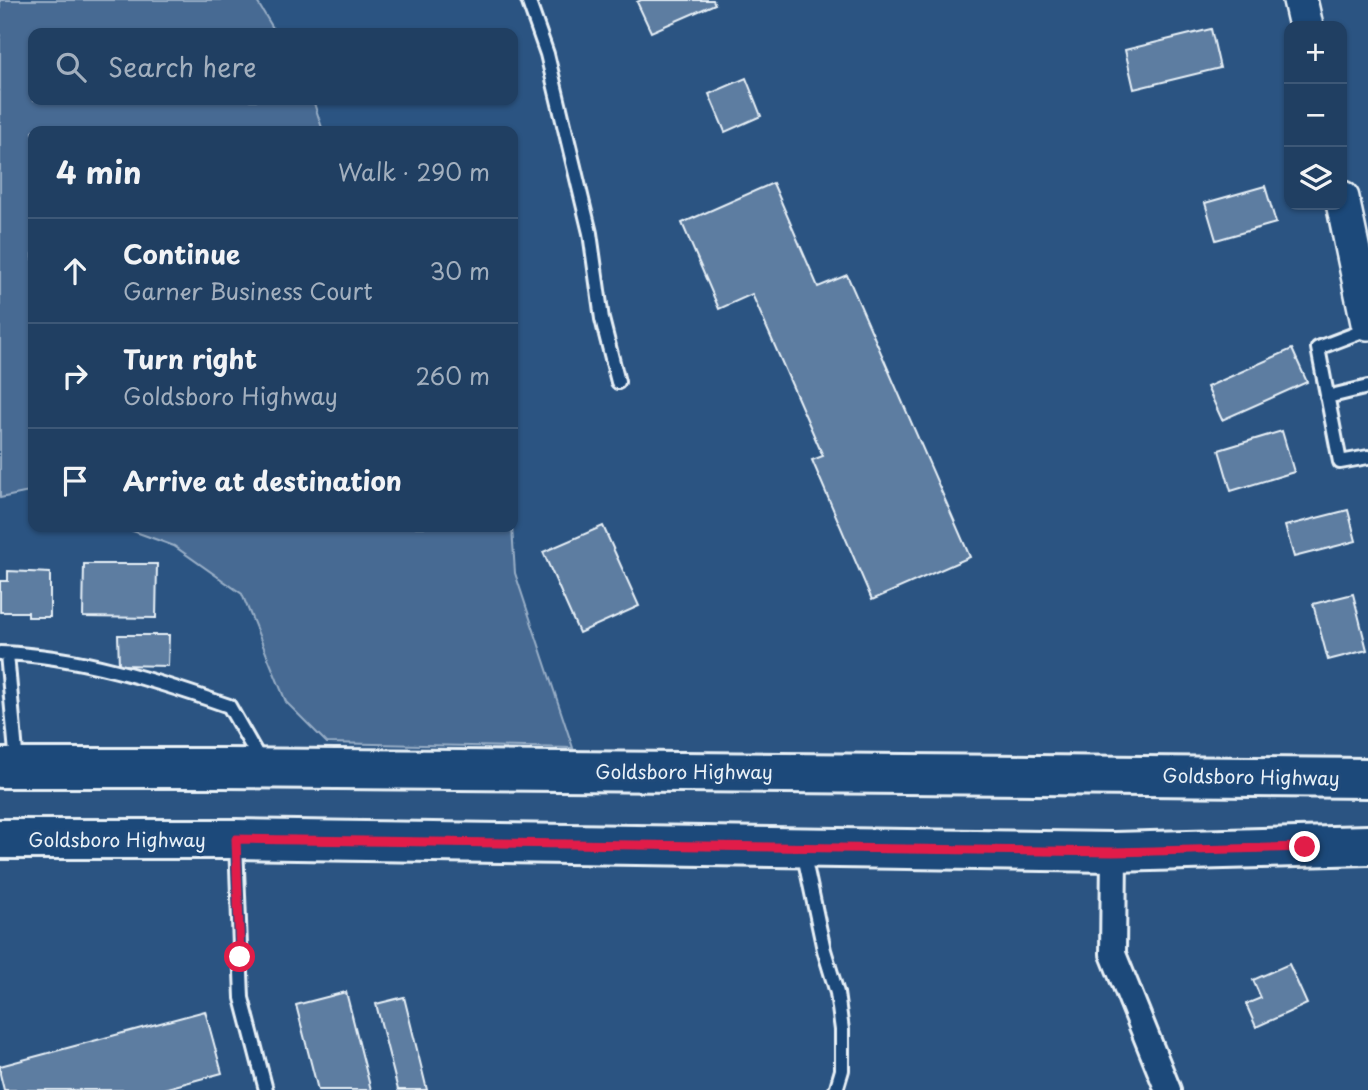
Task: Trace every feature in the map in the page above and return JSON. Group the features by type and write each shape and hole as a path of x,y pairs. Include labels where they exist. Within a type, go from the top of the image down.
{"main road":[{"path":"1328,777 1368,756"},
{"name":"Goldsboro Highway","path":"8,768 1368,778"},
{"name":"Goldsboro Highway","path":"0,839 236,839 1114,852 1368,845"},
{"path":"1305,847 1368,860"}],"street":[{"path":"1300,0 1305,21"},
{"path":"1344,210 1368,323"},
{"path":"1114,852 1113,954 1168,1090"}],"lane":[{"path":"528,0 547,54 590,233 602,319 618,382"},
{"path":"1368,329 1318,348 1340,462 1368,457"},
{"path":"1327,397 1368,387"},
{"path":"8,768 4,653 89,665 169,685 229,706 264,768"},
{"path":"236,839 242,998 266,1090"},
{"path":"802,847 839,1005 842,1070 836,1090"}],"shaded area":[{"path":"0,0 256,0 273,28 28,28 28,105 315,105 321,126 28,126 28,492 0,498"},
{"path":"136,532 512,532 515,573 573,748 327,743 286,702 242,594 174,546"}],"building":[{"path":"713,0 715,4 651,32 637,2"},
{"path":"1211,29 1220,68 1134,89 1125,50"},
{"path":"746,78 761,116 725,132 709,94"},
{"path":"773,183 818,287 847,275 970,557 872,600 812,460 823,456 752,294 719,309 682,223"},
{"path":"1265,186 1276,223 1216,240 1205,203"},
{"path":"1292,349 1307,382 1222,420 1207,387"},
{"path":"1282,431 1294,472 1231,491 1219,450"},
{"path":"1348,510 1356,541 1294,557 1285,526"},
{"path":"603,526 639,606 579,633 543,552"},
{"path":"84,564 157,564 156,618 83,617"},
{"path":"8,571 50,573 50,617 28,617 28,612 0,612 0,581 8,581"},
{"path":"1353,594 1367,650 1328,660 1313,604"},
{"path":"118,635 169,635 168,666 119,665"},
{"path":"1289,964 1307,1004 1256,1027 1246,1004 1261,998 1253,980"},
{"path":"346,992 371,1090 318,1090 296,1005"},
{"path":"404,997 427,1090 398,1090 376,1004"},
{"path":"205,1011 222,1073 160,1090 4,1090 0,1066"}],"route":[{"path":"240,957 236,839 1114,852 1305,847"}]}
